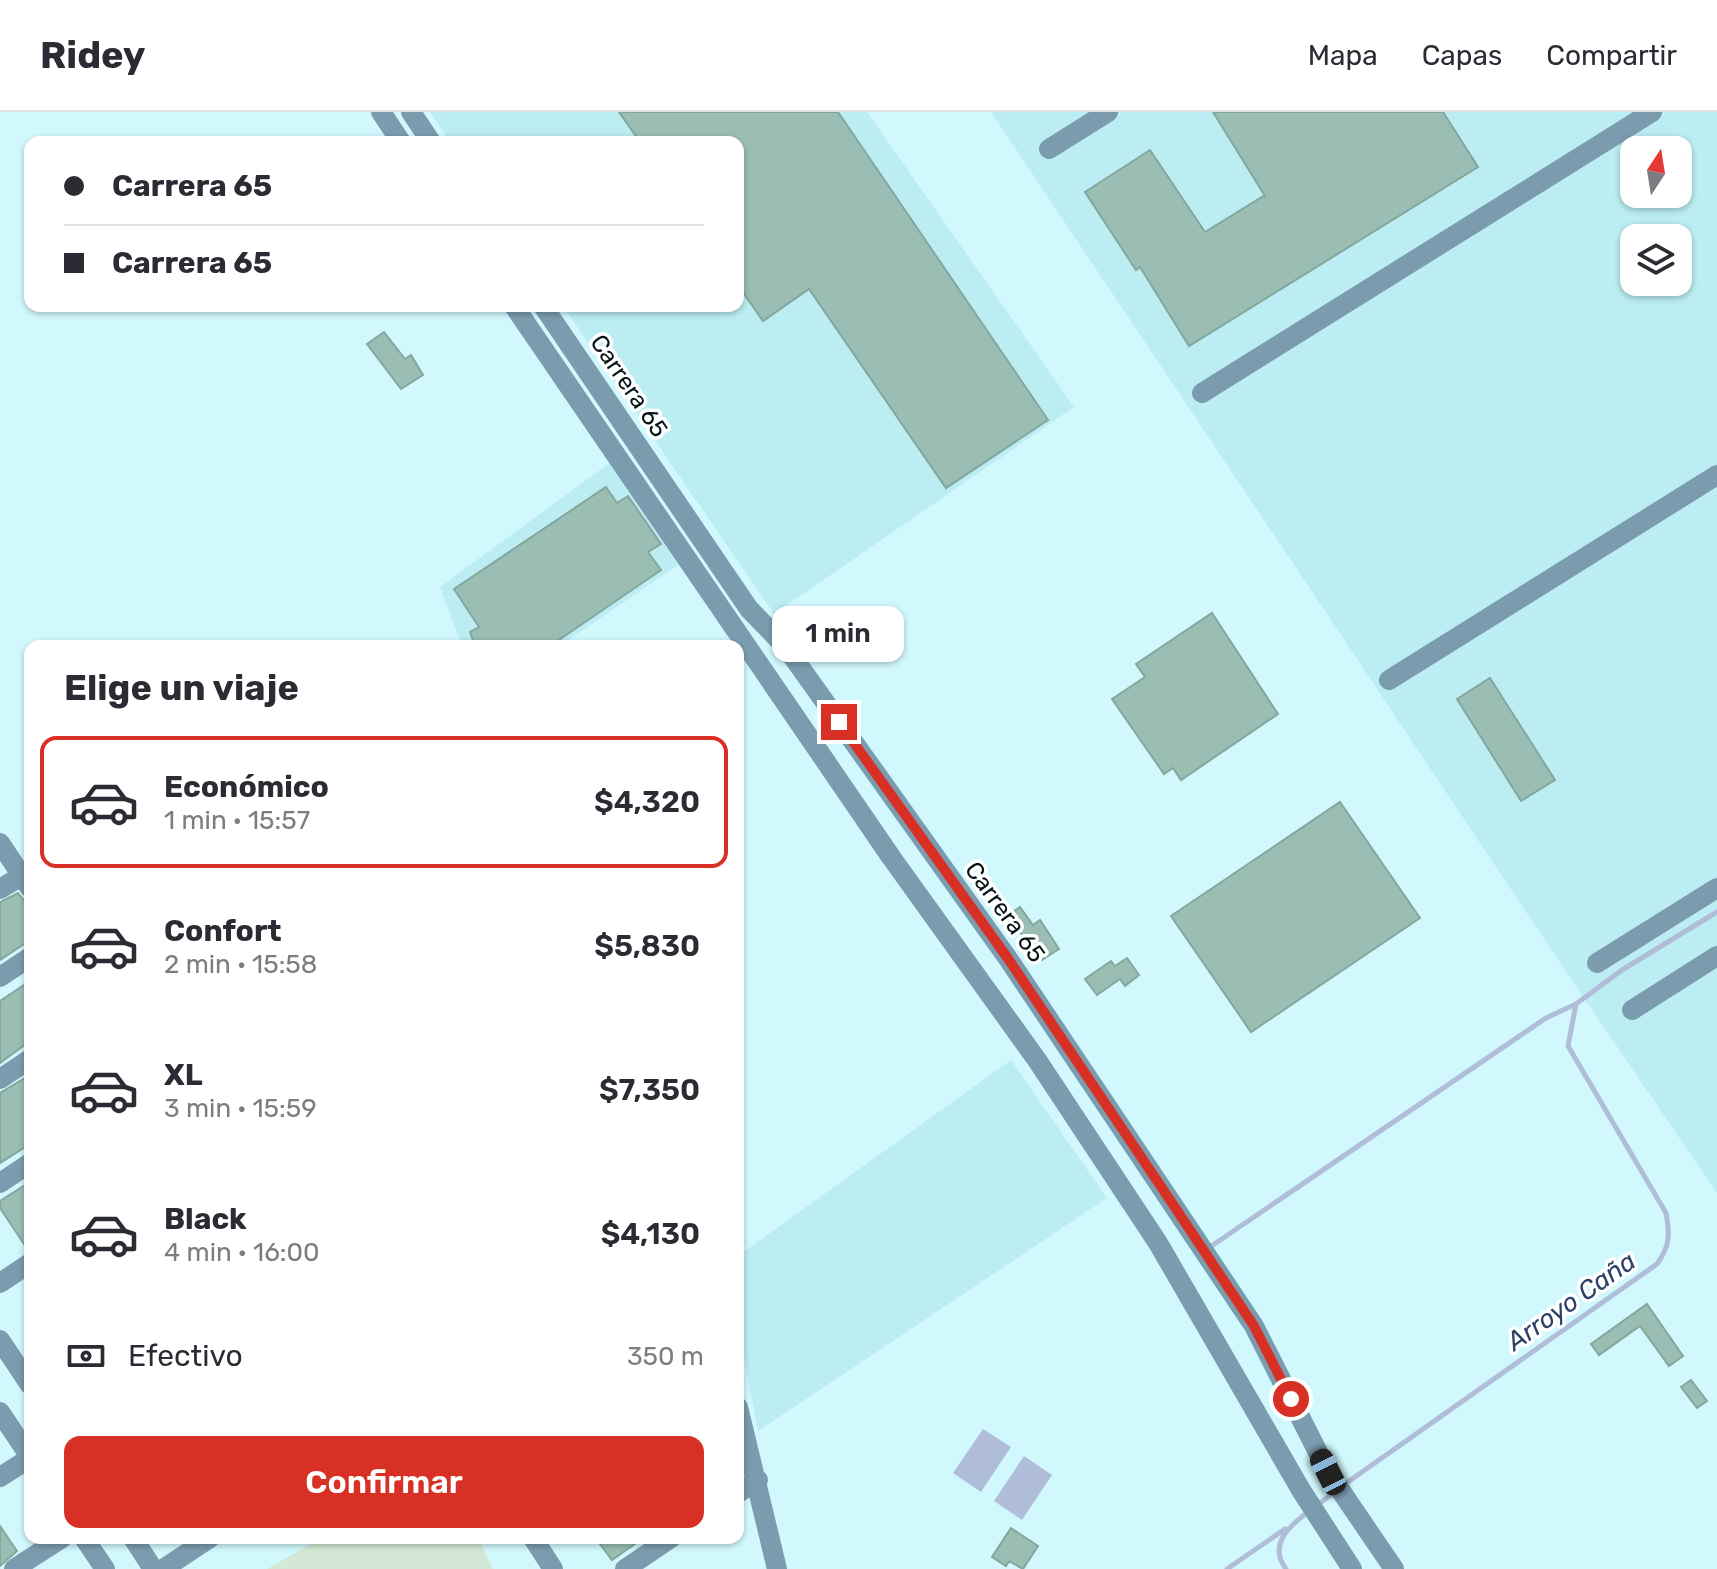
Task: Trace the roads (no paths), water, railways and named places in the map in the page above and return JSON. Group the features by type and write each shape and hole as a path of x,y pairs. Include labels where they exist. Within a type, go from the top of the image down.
{"street":[{"path":"381,112 397,136"},
{"path":"411,112 427,136"},
{"path":"1049,149 1108,112"},
{"path":"1202,393 1652,112"},
{"name":"Carrera 65","path":"518,312 743,640"},
{"name":"Carrera 65","path":"547,312 749,609 785,646 1009,960 1254,1326 1328,1472 1394,1569"},
{"path":"1389,680 1717,475"},
{"name":"Carrera 65","path":"744,642 891,857 1037,1060 1158,1243 1301,1490 1352,1569"},
{"path":"0,843 24,875"},
{"path":"0,889 24,880"},
{"path":"1597,963 1717,888"},
{"path":"1632,1010 1717,956"},
{"path":"0,977 24,961"},
{"path":"0,1079 24,1063"},
{"path":"0,1183 24,1167"},
{"path":"0,1283 24,1267"},
{"path":"0,1340 24,1370"},
{"path":"0,1412 24,1448"},
{"path":"744,1429 777,1569"},
{"path":"0,1477 24,1461"},
{"path":"744,1489 758,1480"},
{"path":"14,1569 53,1544"},
{"path":"88,1544 105,1569"},
{"path":"137,1544 153,1569"},
{"path":"163,1569 201,1544"},
{"path":"537,1544 553,1569"},
{"path":"625,1569 662,1544"}],"waterway":[{"name":"Arroyo Caña","path":"1345,1484 1657,1264 1661,1258 1668,1240 1666,1213 1568,1046 1576,1004 1622,970 1717,912"},
{"path":"1210,1247 1546,1018 1576,1004"},
{"name":"Arroyo Caña","path":"1316,1506 1337,1490"},
{"name":"Arroyo Caña","path":"1286,1569 1279,1552 1280,1544 1294,1523 1308,1512"},
{"path":"1227,1569 1285,1529"}]}
